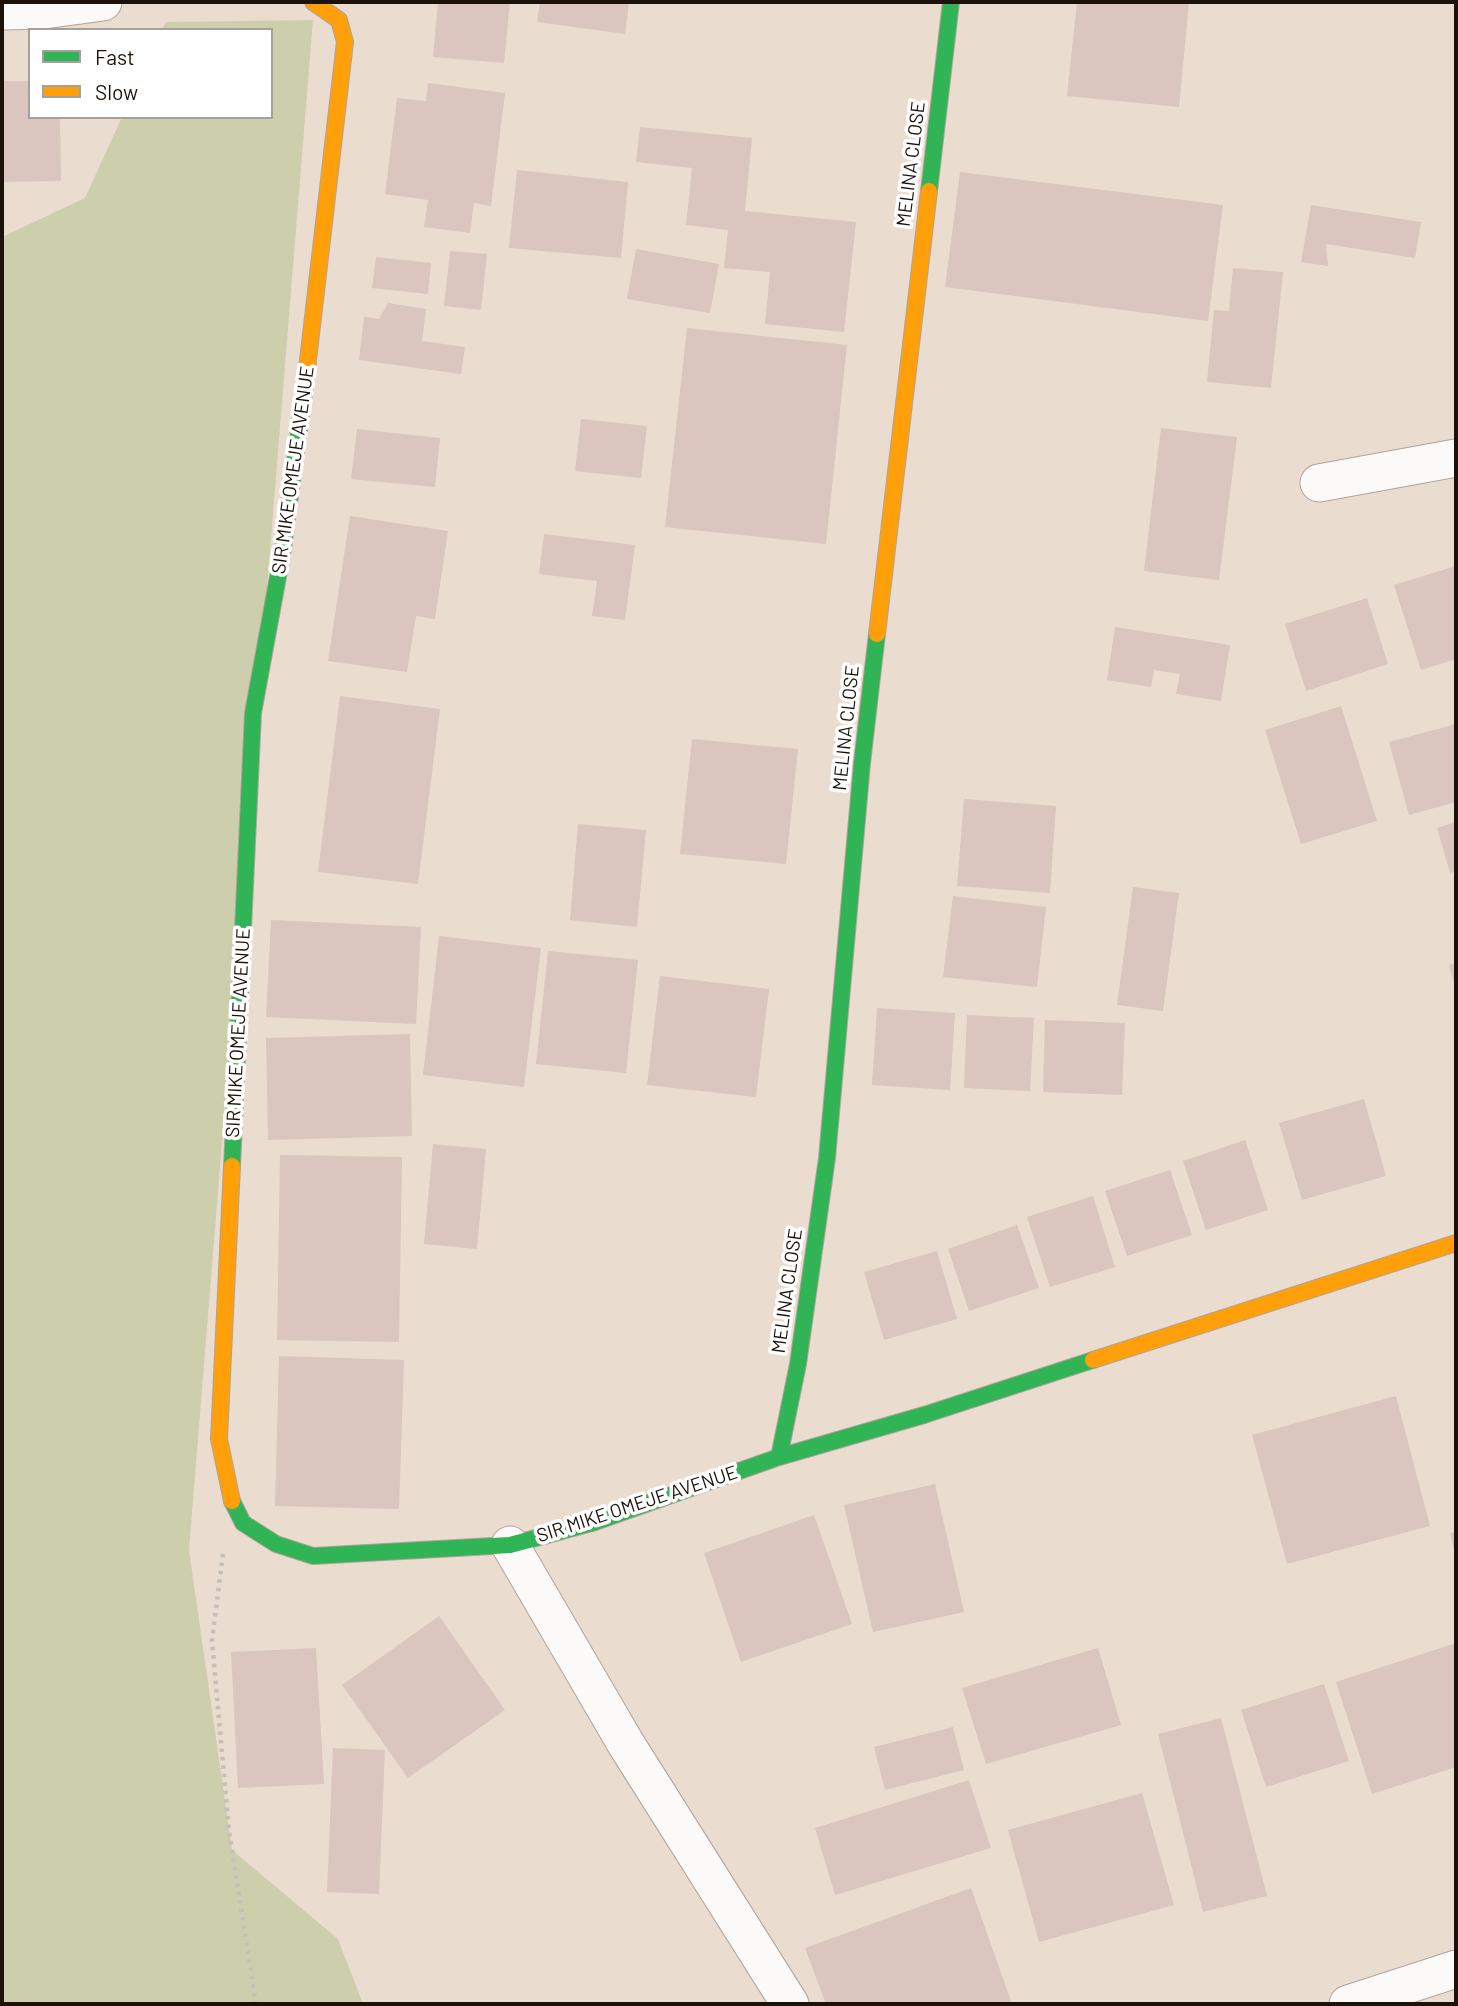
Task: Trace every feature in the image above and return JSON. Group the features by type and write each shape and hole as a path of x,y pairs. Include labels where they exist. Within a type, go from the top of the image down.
{"street":[{"path":"2,11 44,10 103,2"},
{"name":"SIR MIKE OMEJE AVENUE","path":"313,2 338,20 345,42 313,330 282,555 253,713 219,1439 230,1498 243,1523 276,1544 313,1556 510,1545 595,1522 779,1457 924,1415 1456,1243"},
{"name":"MELINA CLOSE","path":"779,1457 798,1364 827,1158 862,763 951,2"},
{"path":"1319,483 1456,458"},
{"path":"510,1545 626,1744 790,2004"},
{"path":"1348,2004 1456,1969"}],"path":[{"path":"230,1498 212,1641 229,1831 256,2004"}],"green space":[{"path":"313,20 189,1550 232,1850 338,1939 363,2004 2,2004 2,237 85,198 121,119 273,119 273,28 163,28 166,22"}],"building":[{"path":"438,2 510,2 504,63 433,57"},
{"path":"540,2 629,2 625,34 537,22"},
{"path":"1077,2 1189,2 1179,107 1067,96"},
{"path":"2,81 28,81 28,119 60,119 61,181 2,182"},
{"path":"428,83 505,93 491,206 474,203 470,233 424,227 428,200 385,194 397,98 426,101"},
{"path":"640,127 752,138 745,211 856,222 844,332 765,324 770,272 724,268 728,230 686,225 692,168 636,162"},
{"path":"517,170 628,182 621,258 509,248"},
{"path":"960,172 1223,205 1208,321 945,287"},
{"path":"1311,205 1421,222 1415,258 1326,244 1328,266 1301,262"},
{"path":"636,249 719,264 710,313 627,299"},
{"path":"450,251 487,254 481,310 444,306"},
{"path":"376,257 431,263 428,294 372,288"},
{"path":"1233,268 1283,272 1271,388 1207,382 1214,310 1229,311"},
{"path":"388,303 426,309 422,341 465,347 461,374 359,360 364,317 379,319"},
{"path":"687,328 847,345 826,544 665,527"},
{"path":"581,419 647,426 641,478 575,471"},
{"path":"1161,428 1237,437 1219,580 1144,571"},
{"path":"357,429 440,438 435,487 351,479"},
{"path":"350,516 448,531 435,619 416,616 407,672 328,661"},
{"path":"544,534 635,545 625,620 592,616 597,581 539,574"},
{"path":"1456,566 1456,659 1421,670 1394,585"},
{"path":"1367,598 1388,664 1306,691 1285,624"},
{"path":"1115,627 1230,645 1221,701 1176,694 1180,674 1154,670 1151,687 1107,680"},
{"path":"340,696 440,709 418,884 318,872"},
{"path":"1341,706 1377,821 1301,844 1265,730"},
{"path":"1456,724 1456,802 1409,815 1389,742"},
{"path":"692,739 798,749 786,864 680,854"},
{"path":"964,799 1056,806 1050,893 957,886"},
{"path":"1456,822 1456,871 1450,873 1437,828"},
{"path":"578,824 646,830 637,927 570,920"},
{"path":"1133,887 1179,893 1163,1011 1117,1005"},
{"path":"953,896 1046,907 1037,987 943,977"},
{"path":"271,920 421,927 416,1024 266,1017"},
{"path":"439,936 541,948 524,1087 423,1075"},
{"path":"548,951 638,960 626,1073 536,1064"},
{"path":"1456,963 1456,988 1455,988 1449,965"},
{"path":"660,976 769,989 756,1097 647,1085"},
{"path":"877,1008 955,1013 950,1090 872,1085"},
{"path":"967,1015 1034,1018 1030,1091 964,1088"},
{"path":"1045,1020 1125,1023 1122,1095 1043,1092"},
{"path":"410,1034 412,1136 268,1140 266,1038"},
{"path":"1364,1099 1386,1176 1302,1200 1279,1123"},
{"path":"1245,1140 1268,1210 1206,1230 1183,1161"},
{"path":"433,1144 486,1149 477,1249 424,1244"},
{"path":"280,1155 402,1157 399,1342 277,1340"},
{"path":"1170,1170 1192,1235 1127,1256 1105,1191"},
{"path":"1093,1196 1115,1267 1050,1287 1027,1217"},
{"path":"1017,1225 1039,1288 969,1311 948,1249"},
{"path":"937,1251 957,1319 884,1340 864,1272"},
{"path":"279,1356 404,1360 399,1509 275,1506"},
{"path":"1396,1396 1430,1526 1287,1564 1252,1435"},
{"path":"935,1484 964,1612 873,1632 844,1505"},
{"path":"814,1515 852,1624 741,1662 704,1553"},
{"path":"1456,1532 1456,1553 1455,1554 1450,1533"},
{"path":"439,1616 505,1710 408,1778 342,1685"},
{"path":"1456,1643 1456,1767 1372,1794 1336,1682"},
{"path":"316,1648 324,1784 238,1788 231,1652"},
{"path":"1098,1648 1121,1725 986,1764 962,1688"},
{"path":"1324,1684 1349,1761 1266,1787 1241,1710"},
{"path":"1221,1718 1267,1896 1203,1912 1158,1734"},
{"path":"953,1727 964,1770 885,1790 874,1747"},
{"path":"333,1748 385,1750 379,1894 327,1892"},
{"path":"969,1780 991,1848 835,1895 815,1828"},
{"path":"1142,1793 1174,1905 1039,1942 1008,1830"},
{"path":"971,1888 1012,2004 826,2004 805,1948"}],"traffic: fast":[{"path":"929,191 951,2"},
{"path":"232,1166 253,713 282,555 305,386"},
{"path":"779,1457 798,1364 827,1158 862,763 877,634"},
{"path":"232,1501 243,1523 276,1544 313,1556 510,1545 595,1522 779,1457 924,1415 1093,1360"}],"traffic: slow":[{"path":"305,386 345,42 339,20 313,2"},
{"path":"877,634 929,191"},
{"path":"232,1166 219,1439 232,1501"},
{"path":"1093,1360 1456,1243"}]}
